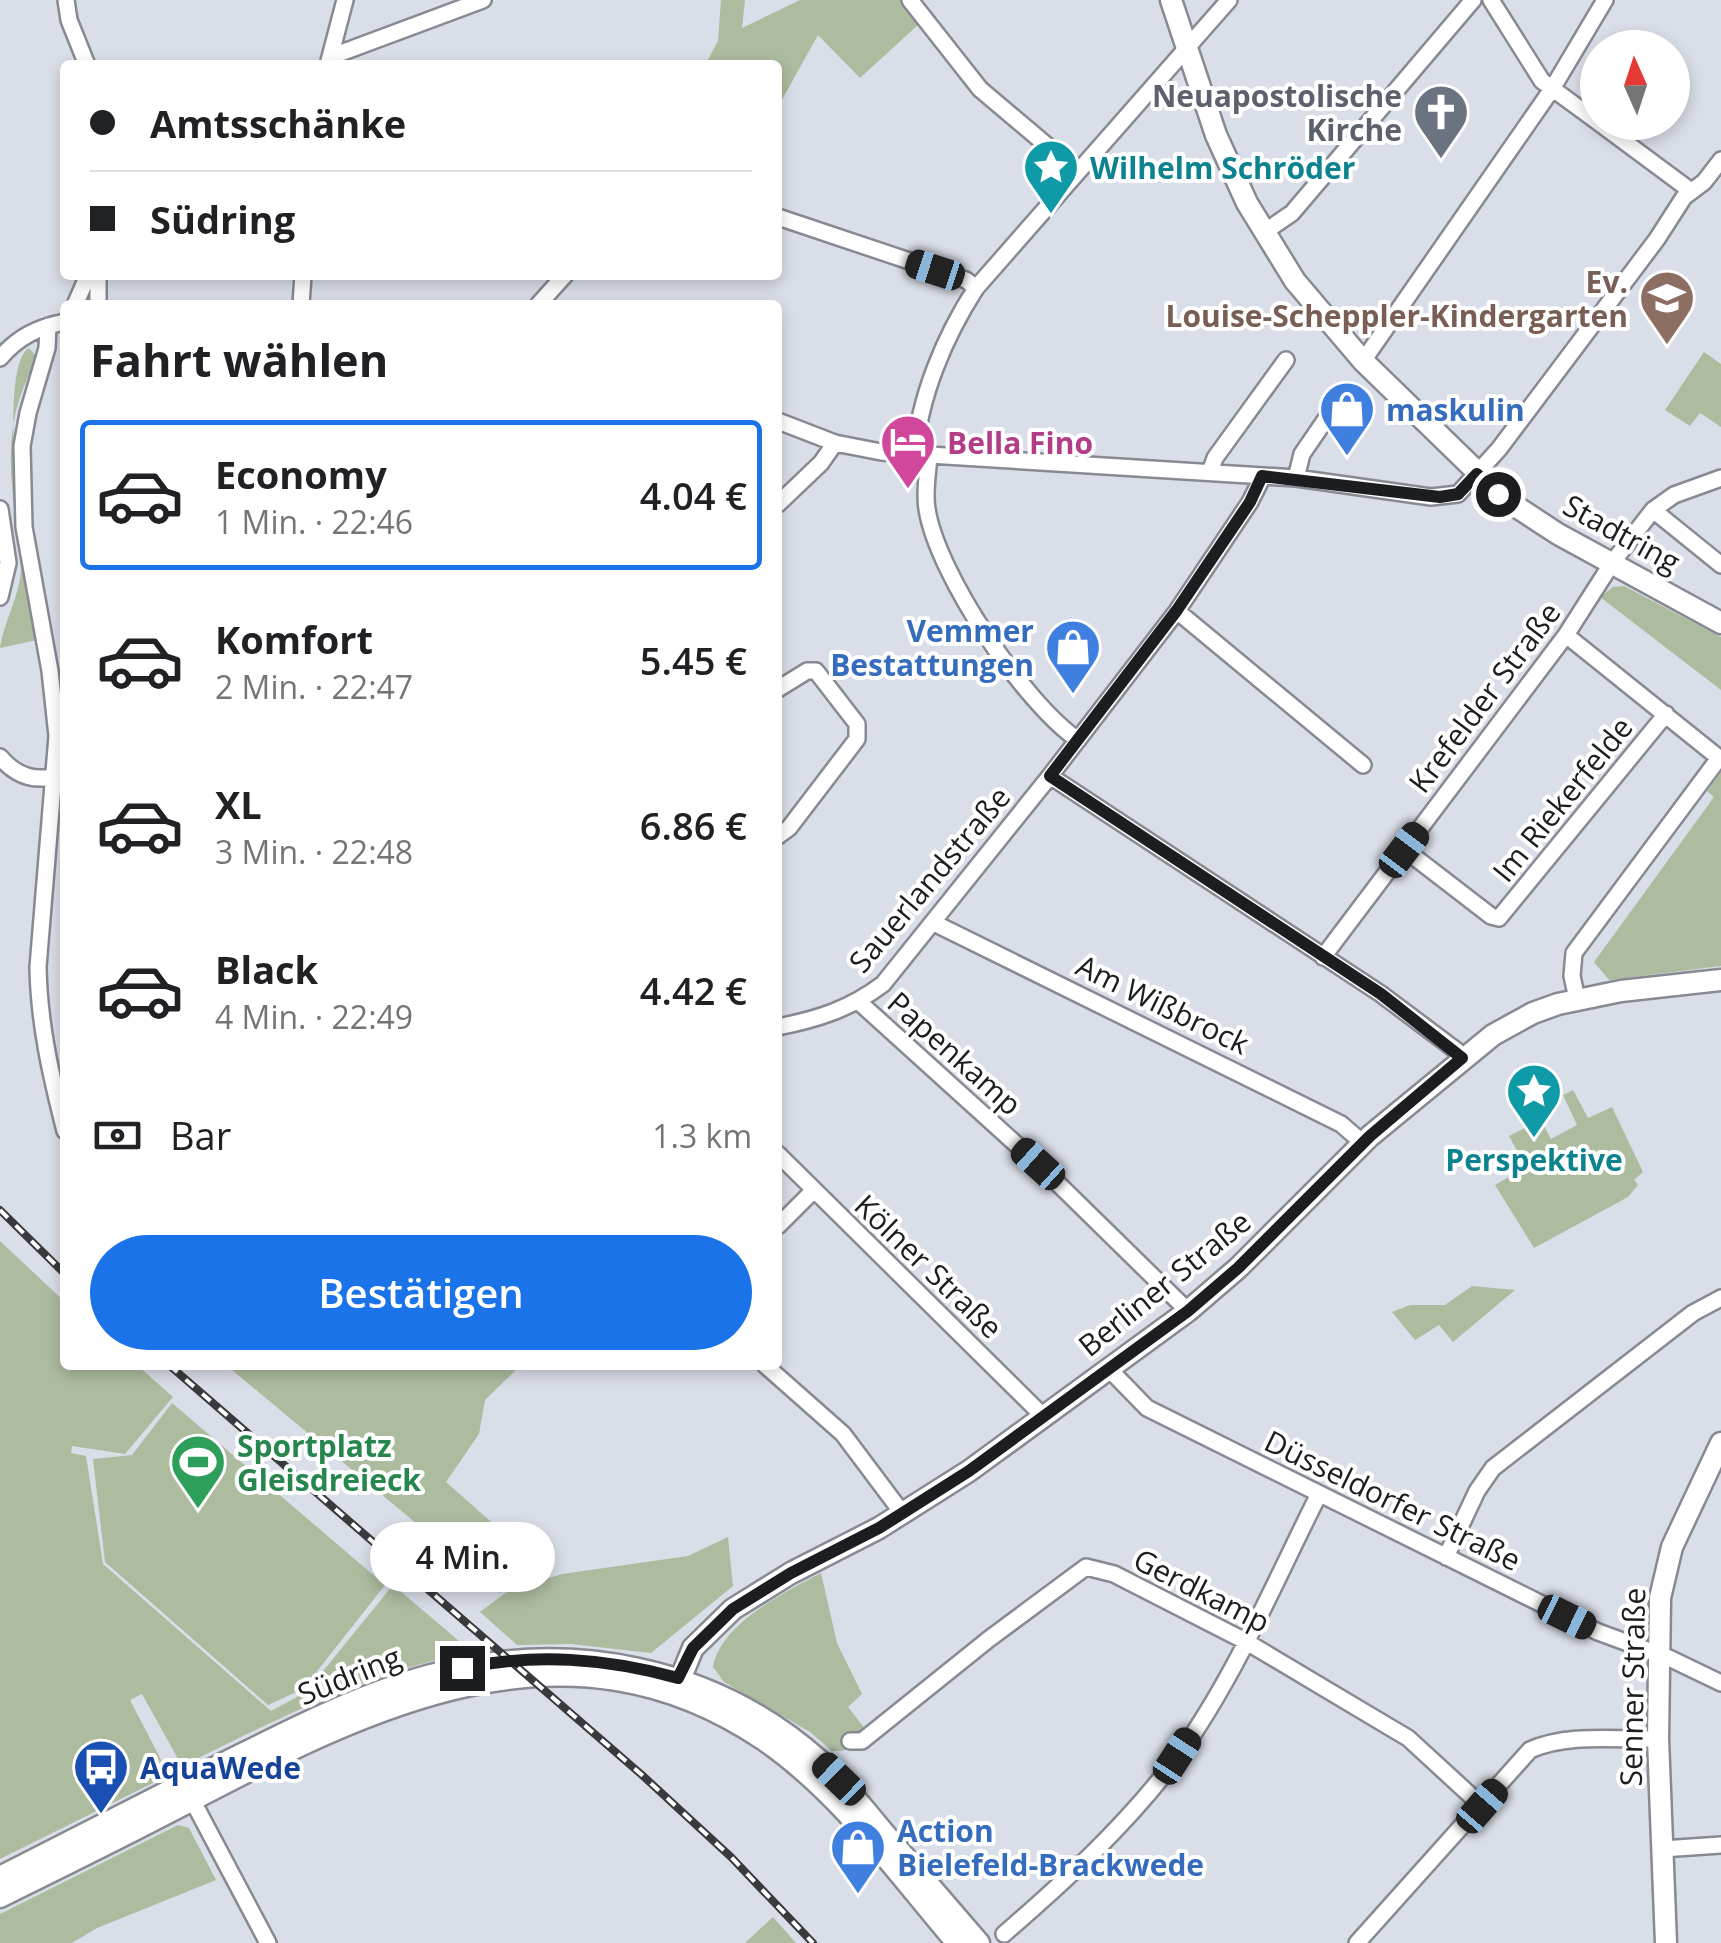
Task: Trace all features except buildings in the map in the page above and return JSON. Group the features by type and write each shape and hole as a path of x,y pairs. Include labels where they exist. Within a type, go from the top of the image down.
{"street":[{"path":"66,0 69,20 85,60"},
{"path":"329,60 345,0"},
{"path":"332,60 484,0"},
{"path":"910,0 973,82 1078,171"},
{"name":"Stadtring","path":"1171,0 1228,164 1263,232 1295,280 1364,361 1477,474 1519,509 1721,623"},
{"path":"1078,740 1046,712 959,593 927,512 922,454 931,382 976,288 1229,0"},
{"path":"1263,232 1292,213 1473,0"},
{"path":"1491,0 1534,72 1580,109"},
{"path":"1364,361 1552,89 1606,0"},
{"path":"1622,140 1691,191"},
{"path":"782,423 835,443 873,451 1296,478 1440,497 1458,494 1691,191 1709,177 1721,160"},
{"path":"782,218 966,280 976,288"},
{"path":"542,300 560,280"},
{"path":"0,358 14,342 60,323"},
{"path":"48,326 47,348 22,446 21,488 24,527 50,671 60,766"},
{"path":"1210,472 1215,458 1286,360"},
{"path":"1296,478 1302,454 1340,397"},
{"path":"782,500 835,443"},
{"name":"Sauerlandstraße","path":"782,1026 833,1014 859,1002 883,984 1177,610 1250,502 1262,476"},
{"path":"1721,478 1674,494 1653,510 1721,564"},
{"path":"0,509 8,563 0,597"},
{"name":"Krefelder Straße","path":"1324,957 1566,635 1612,563 1653,510"},
{"path":"1177,610 1362,765"},
{"path":"1566,635 1719,758 1574,953 1572,976 1577,999"},
{"path":"782,687 807,671 816,671 859,731 857,740 782,833"},
{"name":"Im Riekerfelde","path":"1404,850 1491,916 1499,918 1666,714"},
{"path":"0,757 20,776 36,780 60,776"},
{"path":"1050,776 1381,994 1462,1058"},
{"path":"60,784 38,967 42,1040 60,1111"},
{"name":"Am Wißbrock","path":"934,923 1341,1124 1363,1143"},
{"name":"Berliner Straße","path":"676,1686 693,1648 733,1609 903,1514 969,1471 1188,1311 1238,1268 1363,1143 1493,1035 1533,1012 1577,999 1721,980"},
{"name":"Papenkamp","path":"859,1002 1038,1164 1188,1311"},
{"name":"Kölner Straße","path":"782,1158 1043,1416"},
{"path":"782,1222 813,1191"},
{"path":"1446,1557 1476,1491 1493,1468 1693,1312 1721,1298"},
{"name":"Düsseldorfer Straße","path":"1110,1369 1147,1408 1598,1632 1721,1682"},
{"path":"770,1370 842,1434 903,1514"},
{"name":"Senner Straße","path":"1666,1943 1658,1738 1660,1598 1667,1561 1721,1443"},
{"path":"1004,1934 1132,1814 1177,1756 1246,1641 1319,1494"},
{"name":"Gerdkamp","path":"850,1741 862,1741 1086,1567 1114,1574 1246,1641 1408,1738 1482,1806"},
{"name":"Südring","path":"0,1877 317,1736 434,1694 522,1677 580,1675 676,1686 730,1700 772,1725 839,1779 979,1943"},
{"name":"Südring","path":"676,1686 767,1742 830,1794 957,1943"},
{"path":"1358,1943 1530,1750 1546,1742 1658,1738"},
{"path":"188,1792 268,1943"},
{"name":"Südring","path":"0,1898 188,1792"},
{"path":"1662,1848 1721,1845"}],"green space":[{"path":"721,0 745,0 742,28 800,0 901,0 919,24 860,78 818,35 782,100 782,60 708,60 718,41"},
{"path":"29,348 36,356 19,399 14,425 15,383 20,360"},
{"path":"1704,352 1721,364 1721,427 1700,413 1690,426 1665,410"},
{"path":"14,425 15,483 20,546 11,468"},
{"path":"20,546 37,640 0,648 20,579"},
{"path":"1624,586 1721,637 1721,690 1600,597 1613,587"},
{"path":"1721,772 1721,966 1609,980 1594,962 1714,797 1707,791"},
{"path":"1573,1090 1588,1118 1612,1107 1643,1172 1634,1180 1638,1185 1628,1197 1534,1248 1495,1185 1526,1167 1509,1136 1541,1120 1551,1139 1577,1125 1563,1095"},
{"path":"0,1241 60,1297 60,1370 143,1370 173,1397 125,1454 72,1446 71,1453 86,1456 103,1564 271,1711 306,1692 393,1585 472,1652 359,1685 182,1766 142,1694 130,1700 169,1775 0,1859"},
{"path":"1472,1286 1515,1290 1453,1342 1439,1325 1415,1340 1392,1312 1410,1305 1445,1305"},
{"path":"232,1370 516,1370 485,1400 479,1434 446,1482 532,1558 500,1593"},
{"name":"Sportplatz Gleisdreieck","path":"172,1403 385,1585 303,1689 268,1705 105,1562 93,1459 132,1455"},
{"path":"728,1537 733,1586 651,1653 571,1644 517,1645 480,1612 508,1591 562,1574 688,1556"},
{"path":"821,1573 837,1643 862,1694 848,1707 866,1730 843,1751 832,1751 810,1732 724,1682 713,1667 718,1651 741,1623"},
{"path":"178,1825 189,1828 216,1880 97,1928 72,1943 0,1943 0,1914"},
{"path":"773,1917 796,1943 745,1943"}],"railway":[{"path":"0,1210 60,1269"},
{"path":"175,1370 642,1775 731,1857 813,1943"}],"place":[{"name":"Neuapostolische Kirche","path":"1441,161"},
{"name":"Wilhelm Schröder","path":"1051,216"},
{"name":"Ev. Louise-Scheppler-Kindergarten","path":"1667,347"},
{"name":"maskulin","path":"1347,458"},
{"name":"Bella Fino","path":"908,491"},
{"name":"Vemmer Bestattungen","path":"1073,696"},
{"name":"Perspektive","path":"1534,1140"},
{"name":"Sportplatz Gleisdreieck","path":"198,1511"},
{"name":"AquaWede","path":"101,1816"},
{"name":"Action Bielefeld-Brackwede","path":"858,1896"}],"route":[{"path":"462,1668 557,1658 603,1661 678,1678 693,1648 733,1609 791,1573 903,1514 969,1471 1188,1311 1238,1268 1370,1136 1462,1058 1381,994 1050,776 1177,610 1250,502 1262,476 1440,497 1458,494 1477,474 1498,494"}]}
